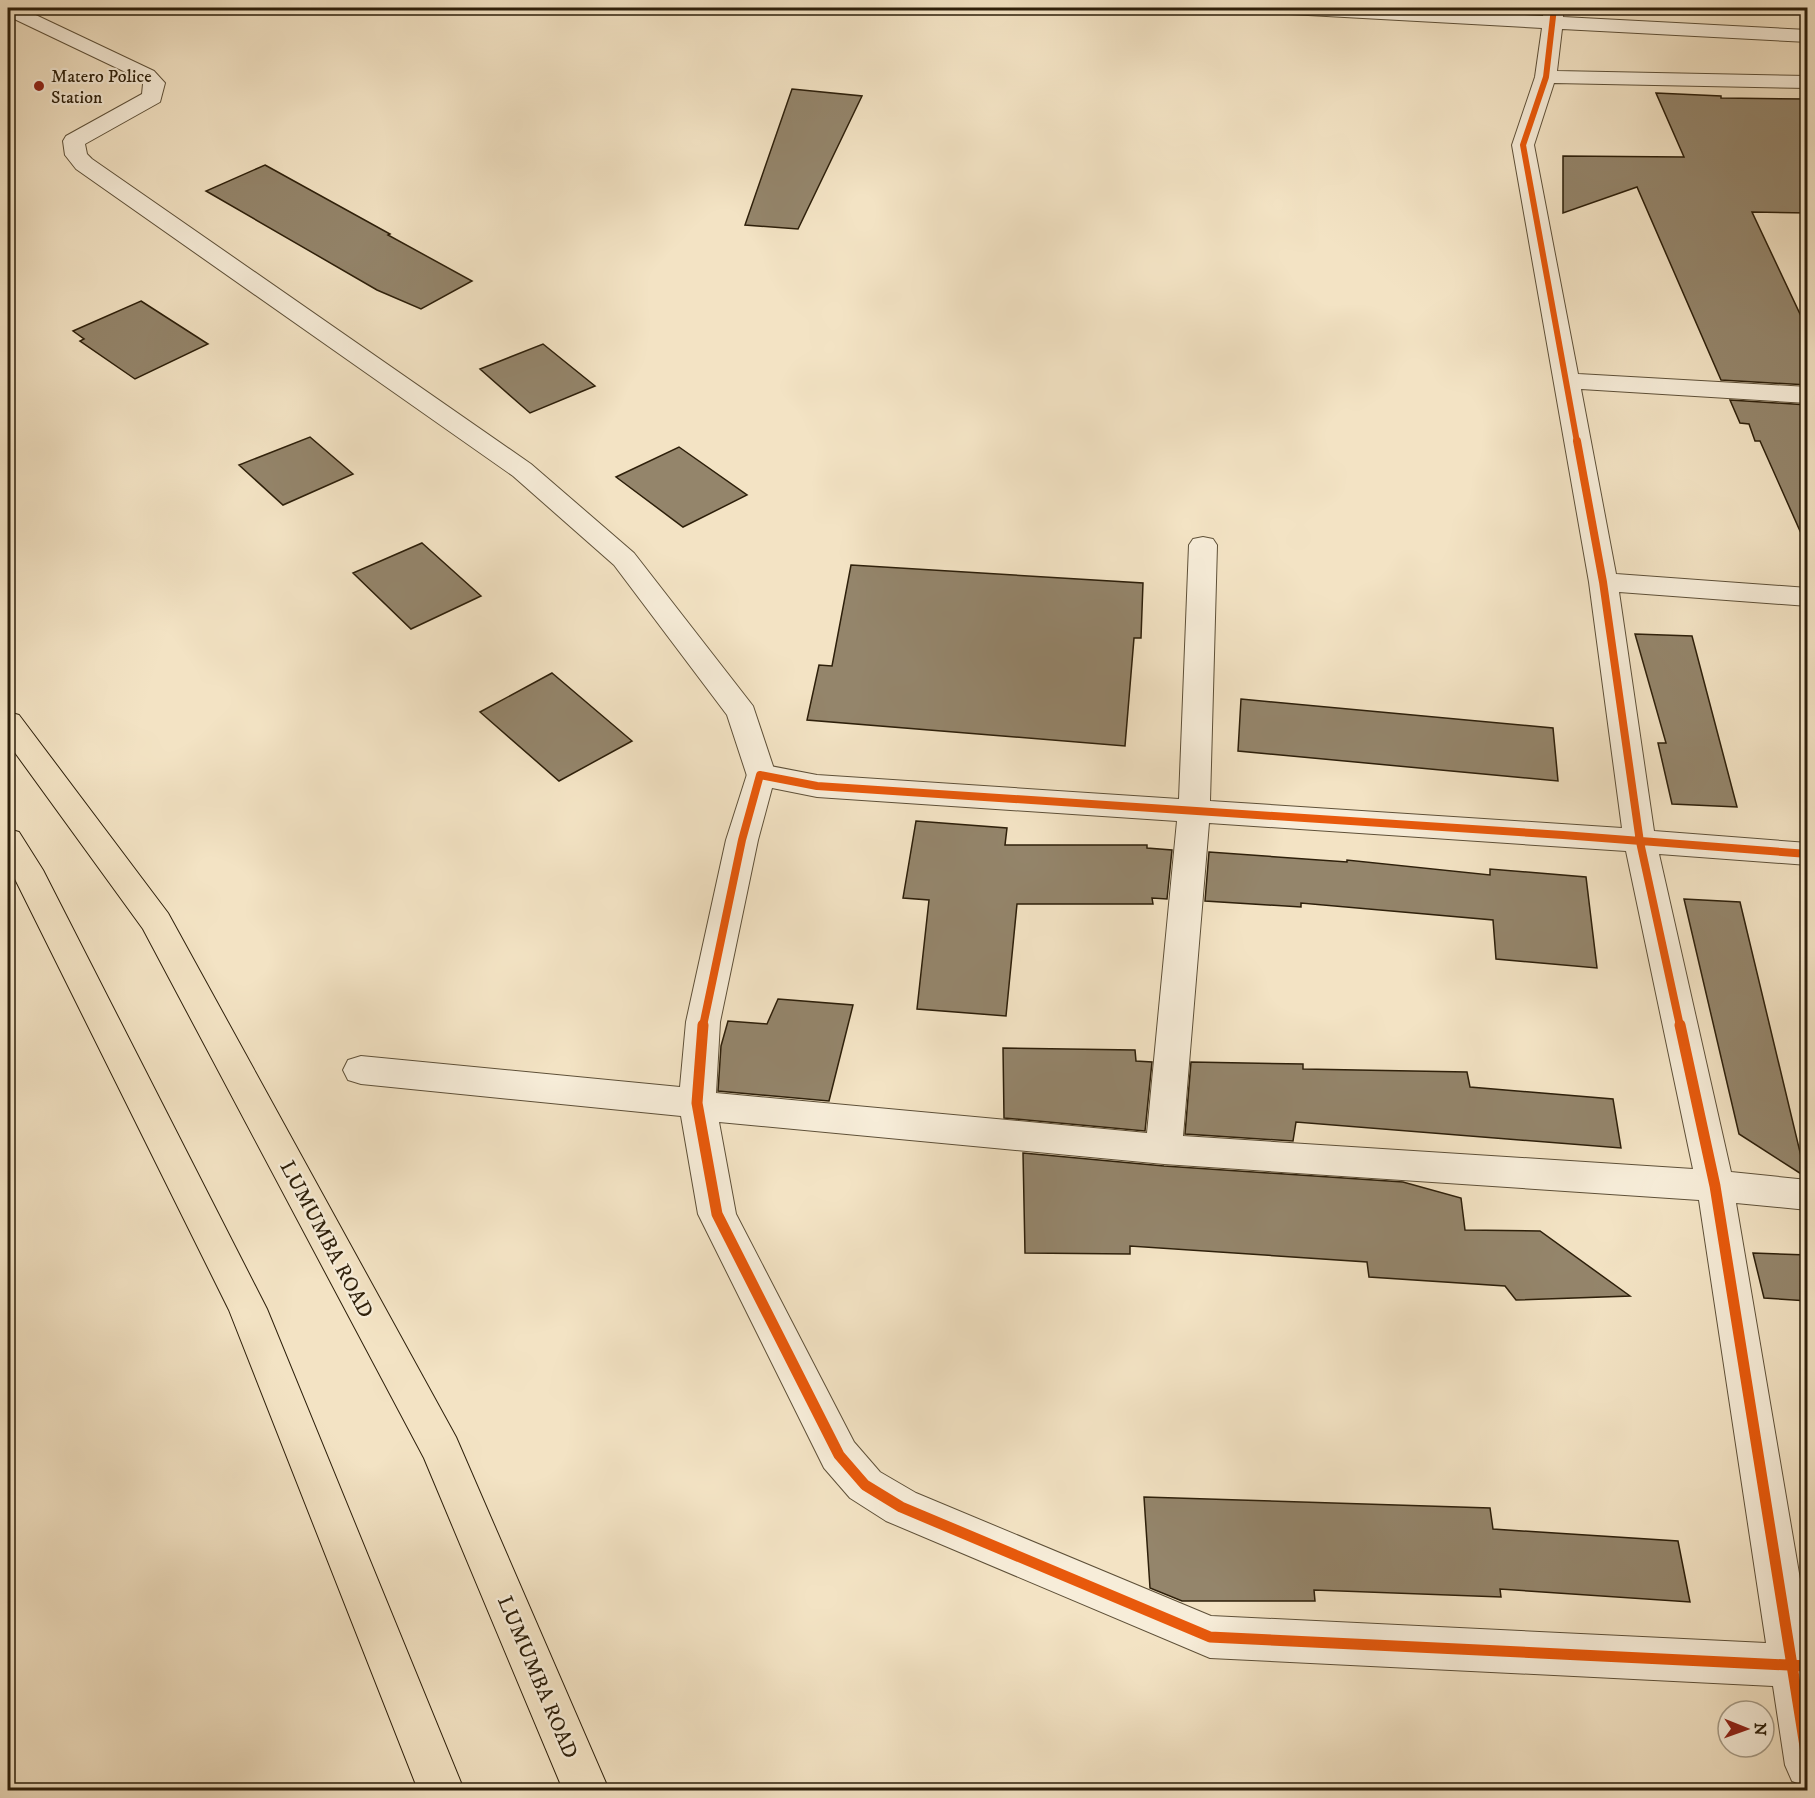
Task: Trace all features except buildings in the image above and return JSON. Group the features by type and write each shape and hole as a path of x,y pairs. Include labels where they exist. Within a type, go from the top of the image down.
{"main road":[{"name":"LUMUMBA ROAD","path":"8,722 156,922 441,1450 586,1791"},
{"path":"8,840 27,870 248,1309 441,1791"}],"street":[{"path":"1290,8 1552,15 1808,36"},
{"path":"8,9 147,75 154,83 152,97 74,141 76,155 84,164 522,470 624,559 742,713 760,775 742,840 703,1022 697,1103 717,1214 839,1455 865,1485 901,1507 1210,1637 1799,1665"},
{"path":"1552,15 1546,77 1523,145 1603,582 1640,842 1715,1186 1799,1665 1808,1765"},
{"path":"1546,77 1808,82"},
{"path":"1566,381 1808,395"},
{"path":"1164,1149 1194,810 1203,544"},
{"path":"1603,582 1808,597"},
{"path":"760,775 817,786 1194,810 1808,854"},
{"path":"361,1070 697,1103 722,1109 986,1131 1164,1149 1715,1186 1808,1195"}],"cycle path":[{"path":"1554,8 1546,77 1523,145 1603,582 1640,842 1715,1186 1808,1765"},
{"path":"1808,854 1563,835 817,786 760,775 742,840 703,1022 697,1103 717,1214 839,1455 865,1485 901,1507 1210,1637 1808,1666"}],"place":[{"name":"Matero Police Station","path":"39,86"}]}
